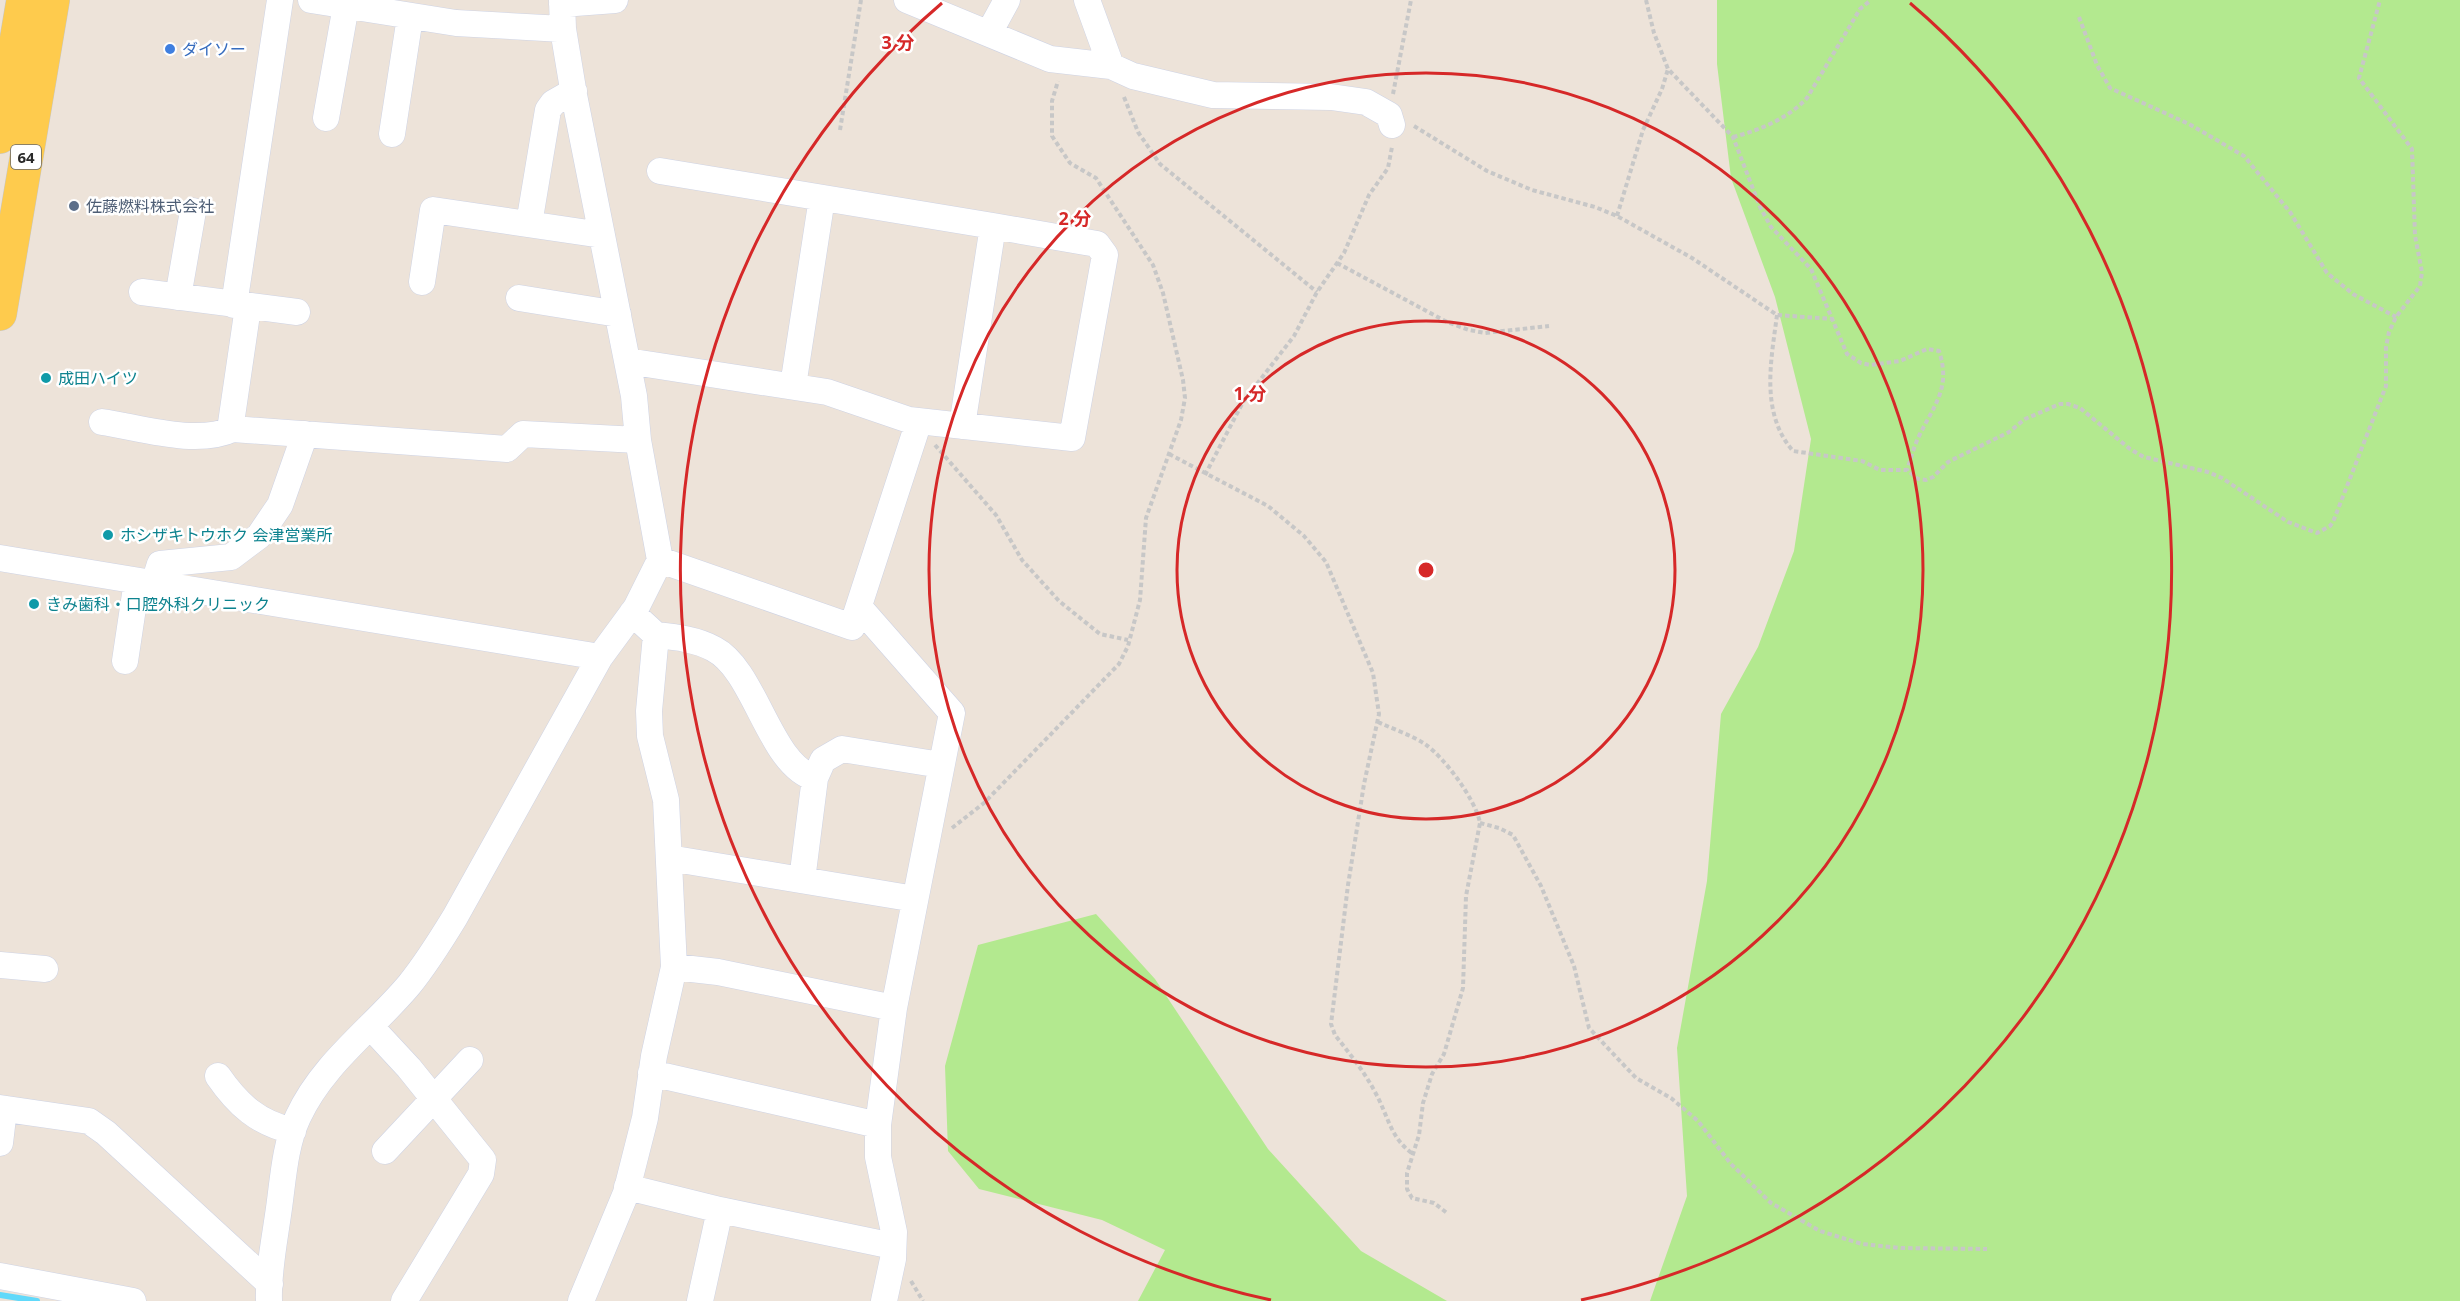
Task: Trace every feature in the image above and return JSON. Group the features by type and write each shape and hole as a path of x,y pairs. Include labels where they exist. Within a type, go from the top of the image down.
{"main road":[{"name":"64","path":"0,137 23,0"},
{"name":"64","path":"0,314 53,0"}],"street":[{"path":"230,430 241,306 280,0"},
{"path":"311,0 347,3 410,17 458,12 563,29"},
{"path":"269,1293 284,1170 298,1116 320,1080 409,985 456,917 600,657 632,613 660,561 638,440 627,361 563,29 562,2 615,0"},
{"path":"908,0 1050,59 1111,66 1133,76 1213,95 1331,97 1366,102 1391,120"},
{"path":"989,33 1007,0"},
{"path":"1088,0 1111,66"},
{"path":"326,118 347,3"},
{"path":"392,134 410,17"},
{"path":"529,224 548,110 553,103 574,91"},
{"path":"627,361 827,392 917,427 962,426 1072,438 1105,255 1097,244 660,171"},
{"path":"793,386 822,198"},
{"path":"423,282 433,210 602,236"},
{"path":"178,297 193,211"},
{"path":"962,426 993,226"},
{"path":"142,292 297,312"},
{"path":"519,298 618,314"},
{"path":"102,422 210,436 230,430 507,449 523,434 638,440"},
{"path":"660,561 852,627 917,427"},
{"path":"125,661 145,582 160,564 231,557 259,536 280,505 304,434"},
{"path":"0,558 600,657"},
{"path":"859,607 952,713 894,1008 878,1125 878,1157 894,1232 884,1301"},
{"path":"632,613 656,635 695,642 715,649 731,662 744,680 778,744 806,776 815,778"},
{"path":"581,1301 627,1187 645,1118 651,1073 674,967 666,800 650,736 649,711 656,635"},
{"path":"802,880 815,778 823,760 842,749 941,765"},
{"path":"669,858 915,899"},
{"path":"0,964 45,969"},
{"path":"674,967 718,972 894,1008"},
{"path":"370,1026 433,1097 483,1160 481,1174 404,1301"},
{"path":"385,1150 470,1060"},
{"path":"651,1073 878,1125"},
{"path":"218,1076 234,1099 251,1114 271,1126 293,1131"},
{"path":"0,1143 2,1108 89,1121 106,1133 269,1293"},
{"path":"627,1187 720,1210 893,1246"},
{"path":"700,1301 720,1210"},
{"path":"0,1276 133,1301"}],"path":[{"path":"840,129 861,0"},
{"path":"1205,475 1243,402 1294,336 1317,292 1337,263 1369,195 1388,168 1391,160 1391,120 1411,0"},
{"path":"1646,0 1654,33 1668,69 1733,137 1760,207 1771,227 1811,269 1847,354 1860,363 1870,364 1900,361 1927,349 1939,351 1945,380 1932,415 1920,434 1907,470"},
{"path":"1733,137 1757,130 1797,109 1808,98 1860,9 1871,0"},
{"path":"1777,315 1769,377 1772,407 1783,439 1793,451 1862,461 1880,470 1907,470 1918,479 1933,477 1948,462 2009,432 2025,419 2060,404 2068,404 2080,408 2130,449 2144,457 2208,472 2288,522 2317,532 2323,531 2333,522 2386,386 2386,346 2396,316 2420,286 2422,272 2415,236 2412,149 2359,78 2380,0"},
{"path":"2079,17 2097,65 2110,88 2189,124 2244,156 2290,212 2327,273 2353,294 2396,316"},
{"path":"925,849 984,803 1119,664 1128,646 1140,600 1146,518 1181,420 1185,398 1183,380 1162,293 1153,266 1121,220 1109,195 1096,178 1070,163 1052,136 1052,100 1065,61"},
{"path":"1111,66 1138,132 1160,164 1317,292"},
{"path":"1617,216 1643,129 1662,89 1668,69"},
{"path":"1391,120 1419,129 1486,171 1532,190 1595,207 1617,216 1692,258 1777,315 1833,319"},
{"path":"1337,263 1447,322 1469,330 1485,333 1549,326"},
{"path":"917,427 996,515 1022,561 1059,601 1100,634 1128,640"},
{"path":"1169,454 1205,475 1268,506 1304,536 1326,562 1373,673 1379,714 1364,784 1348,885 1331,1024 1335,1035 1376,1093 1386,1122 1401,1146 1413,1154"},
{"path":"1378,722 1425,744 1449,769 1478,813 1480,823 1466,896 1463,988 1444,1054 1432,1074 1423,1102 1407,1173 1407,1189 1412,1198 1434,1203 1447,1213"},
{"path":"1480,823 1513,835 1541,886 1574,966 1589,1028 1636,1078 1671,1098 1698,1120 1731,1164 1771,1203 1820,1231 1862,1244 1901,1248 1987,1249"}],"green space":[{"path":"1717,0 2460,0 2460,1301 1650,1301 1687,1196 1677,1048 1707,881 1721,714 1758,647 1794,551 1811,439 1775,297 1731,178 1717,64"},
{"path":"1096,914 1155,979 1268,1149 1361,1251 1447,1301 1138,1301 1165,1250 1102,1220 979,1189 948,1151 945,1066 978,945"}],"waterway":[{"path":"0,1295 37,1301"}],"place":[{"name":"ダイソー","path":"170,49"},
{"name":"佐藤燃料株式会社","path":"74,206"},
{"name":"成田ハイツ","path":"46,378"},
{"name":"ホシザキトウホク 会津営業所","path":"108,535"},
{"name":"きみ歯科・口腔外科クリニック","path":"34,604"}]}
